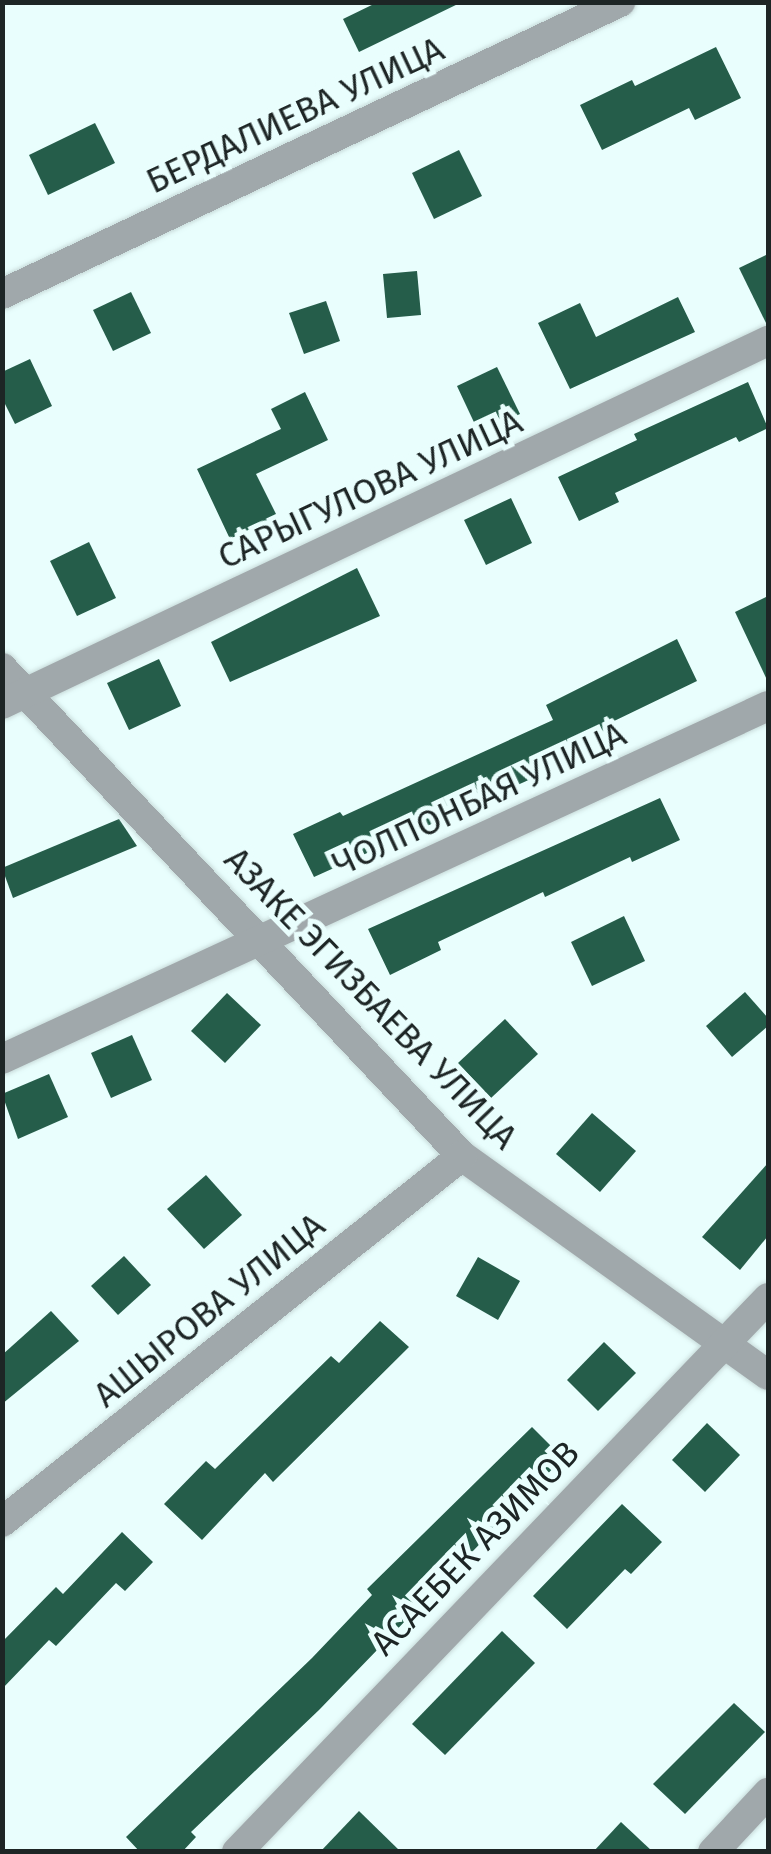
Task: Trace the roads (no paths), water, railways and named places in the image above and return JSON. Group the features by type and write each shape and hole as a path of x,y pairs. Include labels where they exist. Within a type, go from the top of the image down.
{"street":[{"name":"БЕРДАЛИЕВА УЛИЦА","path":"2,294 620,2"},
{"name":"САРЫГУЛОВА УЛИЦА","path":"15,698 768,341"},
{"name":"АЗАКЕ ЭГИЗБАЕВА УЛИЦА","path":"2,668 15,698 263,942 462,1156 768,1376"},
{"name":"ЧОЛПОНБАЯ УЛИЦА","path":"2,1059 768,706"},
{"name":"АШЫРОВА УЛИЦА","path":"2,1522 462,1156"},
{"name":"АСАЕБЕК АЗИМОВ","path":"237,1852 768,1298"},
{"path":"712,1852 768,1793"}]}
